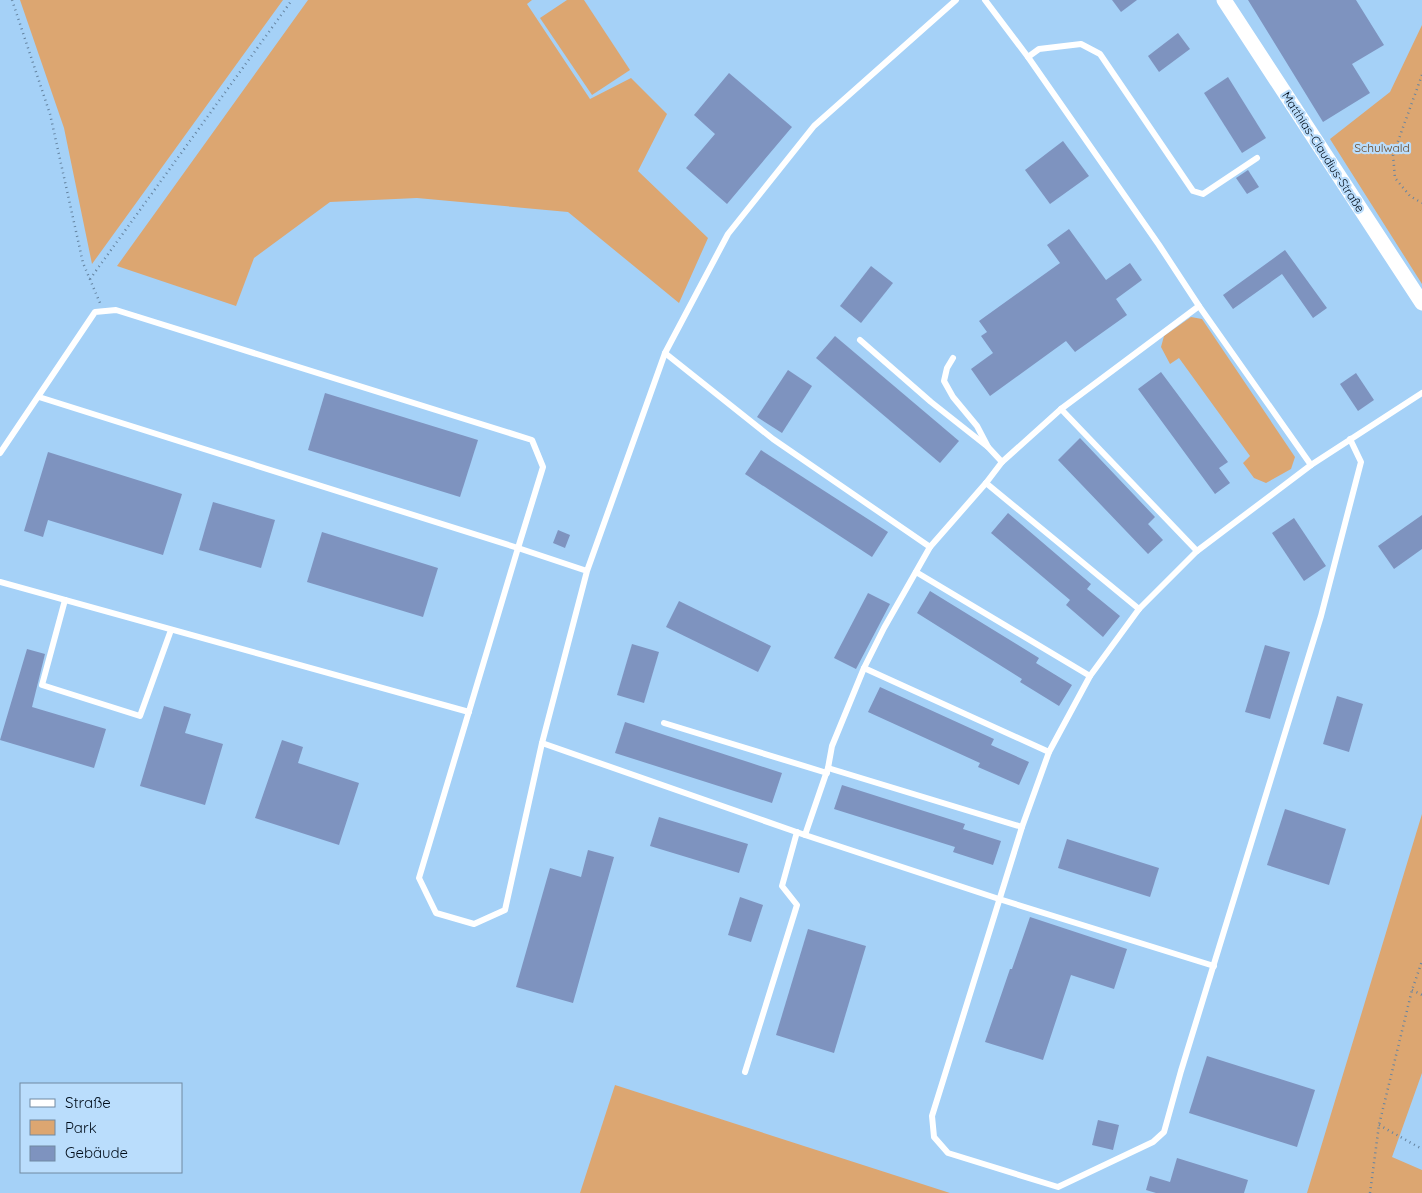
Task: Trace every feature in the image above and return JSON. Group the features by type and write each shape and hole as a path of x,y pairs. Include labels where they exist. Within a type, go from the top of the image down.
{"street":[{"name":"Matthias-Claudius-Straße","path":"1224,0 1422,303"}],"lane":[{"path":"0,453 96,312 116,310 532,440 543,467 419,878 436,913 474,924 505,910 542,743 587,571 665,352 728,234 814,126 956,0"},
{"path":"985,0 1028,57 1159,245 1198,306 1311,465"},
{"path":"1028,57 1039,49 1081,44 1100,54 1193,191 1203,194 1257,158"},
{"path":"805,835 827,771 832,746 864,668 884,628 930,547 1002,462 1061,409 1198,306"},
{"path":"860,340 931,402 988,447 1002,462"},
{"path":"665,352 773,438 930,547"},
{"path":"953,358 947,368 944,380 988,447"},
{"path":"1350,439 1361,462 1321,616 1164,1132 1153,1142 1058,1187 948,1153 934,1137 932,1116 1022,827 1049,752 1090,676 1139,609 1197,551 1311,465 1350,439 1422,393"},
{"path":"39,397 587,571"},
{"path":"1061,409 1197,551"},
{"path":"986,483 1139,609"},
{"path":"916,572 1090,676"},
{"path":"0,582 469,712"},
{"path":"65,600 42,685 140,716 171,630"},
{"path":"864,668 1049,752"},
{"path":"664,723 1022,827"},
{"path":"542,743 805,835 999,899 1214,966"},
{"path":"746,1072 797,905 782,886 796,832"}],"path":[{"path":"12,0 50,114 83,263 104,311"},
{"path":"90,279 292,0"},
{"path":"1422,75 1392,155 1395,178 1410,196 1422,203"},
{"path":"1370,1193 1379,1125 1412,990 1422,961"},
{"path":"1412,990 1422,995"},
{"path":"1379,1125 1422,1149"}],"green space":[{"path":"20,0 283,0 92,264 64,128"},
{"path":"308,0 532,0 527,4 590,99 631,78 667,114 638,171 708,238 679,303 568,212 417,198 330,202 254,258 236,306 117,266"},
{"path":"567,0 584,0 630,70 592,95 540,18"},
{"name":"Schulwald","path":"1422,25 1422,284 1330,139 1390,92"},
{"path":"1191,317 1202,319 1295,457 1291,469 1266,483 1254,478 1243,463 1250,456 1179,358 1170,364 1161,347 1164,336"},
{"path":"1422,814 1422,1073 1392,1157 1422,1170 1422,1193 1307,1193"},
{"path":"615,1085 950,1193 580,1193"}],"building":[{"path":"1112,0 1137,0 1121,12"},
{"path":"1248,0 1356,0 1384,45 1352,64 1370,93 1323,122"},
{"path":"1178,33 1190,49 1159,72 1148,56"},
{"path":"729,73 792,127 727,204 686,168 715,134 694,115"},
{"path":"1228,77 1266,138 1242,153 1204,93"},
{"path":"1063,141 1089,176 1050,204 1025,170"},
{"path":"1248,170 1259,187 1247,194 1236,178"},
{"path":"1069,229 1106,280 1130,263 1142,280 1116,299 1127,315 1075,352 1066,341 990,396 971,369 993,353 981,336 987,332 979,321 1060,263 1047,245"},
{"path":"1285,250 1327,308 1313,318 1282,274 1233,309 1223,295"},
{"path":"871,266 893,283 861,323 840,306"},
{"path":"835,336 959,441 940,463 816,358"},
{"path":"788,370 812,386 782,433 757,417"},
{"path":"1161,372 1228,462 1219,468 1230,483 1215,494 1138,389"},
{"path":"1356,373 1374,400 1358,411 1340,384"},
{"path":"325,393 478,440 460,497 308,450"},
{"path":"1080,438 1155,517 1148,524 1163,540 1148,554 1058,460"},
{"path":"761,450 888,532 872,557 745,474"},
{"path":"48,452 182,494 163,555 48,520 43,537 24,531"},
{"path":"213,502 275,520 261,568 199,550"},
{"path":"1008,513 1091,584 1087,589 1120,616 1103,637 1066,605 1070,600 991,533"},
{"path":"1422,515 1422,549 1394,569 1378,546"},
{"path":"1294,518 1326,566 1304,581 1272,533"},
{"path":"558,530 570,535 565,548 553,543"},
{"path":"322,532 438,568 423,617 307,582"},
{"path":"930,591 1039,658 1036,663 1072,685 1059,706 1020,682 1022,679 917,613"},
{"path":"868,593 890,604 856,669 834,658"},
{"path":"679,601 771,646 758,672 666,627"},
{"path":"632,644 659,652 644,703 617,695"},
{"path":"1265,645 1290,652 1270,719 1245,712"},
{"path":"27,649 45,654 32,707 106,729 94,768 0,740"},
{"path":"880,687 994,739 991,745 1029,762 1019,785 978,767 980,763 868,712"},
{"path":"1337,696 1363,704 1349,752 1323,744"},
{"path":"164,706 191,714 185,733 223,744 205,805 140,786"},
{"path":"625,722 782,773 772,803 615,753"},
{"path":"282,740 303,747 298,763 359,783 339,845 255,818"},
{"path":"842,785 965,824 963,829 1001,841 993,865 953,852 955,847 834,809"},
{"path":"1285,809 1346,829 1329,885 1267,865"},
{"path":"659,817 748,844 739,873 650,846"},
{"path":"1067,839 1159,868 1150,897 1058,868"},
{"path":"588,850 614,857 573,1003 516,987 550,868 581,877"},
{"path":"740,897 763,905 751,942 728,935"},
{"path":"1030,917 1127,949 1114,989 1071,975 1043,1060 985,1042"},
{"path":"808,929 866,946 834,1053 776,1035"},
{"path":"1207,1056 1315,1090 1297,1147 1189,1113"},
{"path":"1098,1120 1119,1125 1113,1150 1092,1145"},
{"path":"1177,1158 1248,1180 1244,1193 1156,1193 1146,1190 1150,1176 1170,1182"}]}
